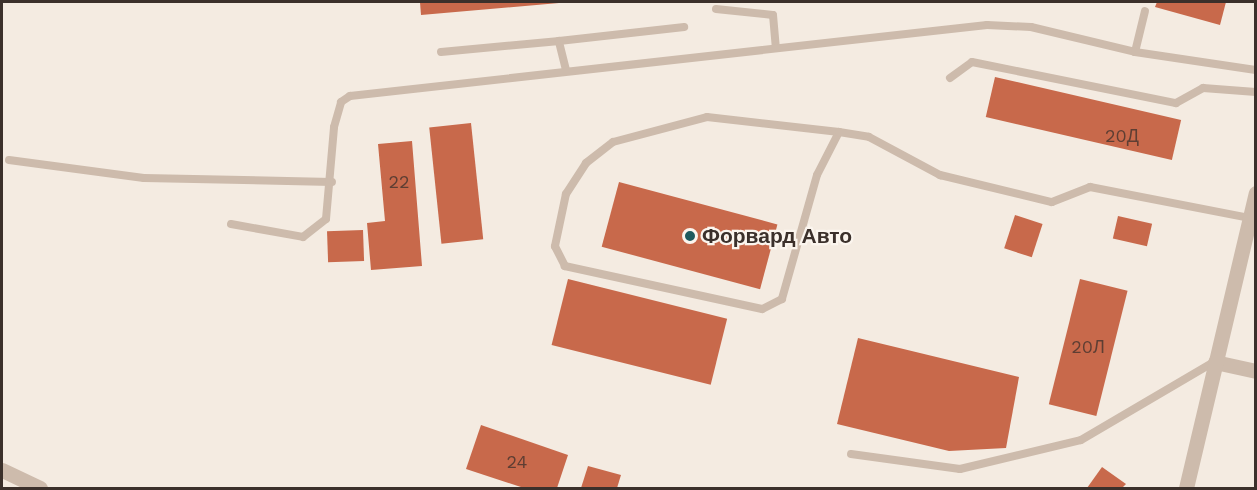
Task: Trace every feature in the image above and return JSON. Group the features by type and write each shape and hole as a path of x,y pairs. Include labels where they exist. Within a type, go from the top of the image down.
{"street":[{"path":"1186,489 1256,193"},
{"path":"1215,362 1256,371"},
{"path":"3,475 40,489"}],"lane":[{"path":"716,9 773,15 776,47"},
{"path":"1135,52 1145,11"},
{"path":"231,224 303,237 326,219 332,182 334,127 341,102 350,96 566,70 987,25 1031,27 1135,52 1256,70"},
{"path":"441,52 684,27"},
{"path":"559,41 566,70"},
{"path":"950,78 972,62 1176,103 1203,88 1256,92"},
{"path":"839,132 816,175 782,299 762,309 565,266 555,246 566,194 586,163 613,142 707,117 839,132 869,137 940,175 1052,202 1090,187 1249,218"},
{"path":"9,160 144,178 332,182"},
{"path":"851,454 960,469 1082,440 1215,362"}],"building":[{"path":"420,2 559,2 559,3 421,15"},
{"path":"1157,2 1226,2 1220,25 1155,7"},
{"path":"995,77 1181,120 1172,160 986,117"},
{"path":"471,123 483,239 441,244 429,127"},
{"path":"412,141 422,266 371,270 367,223 385,221 378,144"},
{"name":"Форвард Авто","path":"619,182 777,224 760,289 602,247"},
{"path":"1015,215 1043,224 1032,257 1004,248"},
{"path":"1118,216 1152,224 1147,246 1113,238"},
{"path":"363,230 364,261 328,262 327,231"},
{"path":"568,279 727,319 711,385 552,345"},
{"path":"1080,279 1128,291 1096,416 1049,404"},
{"path":"858,338 1019,377 1006,448 949,451 837,424"},
{"path":"481,425 568,455 557,488 524,488 466,469"},
{"path":"588,466 621,475 617,488 581,488"},
{"path":"1102,467 1126,484 1122,488 1087,488"}],"place":[{"name":"Форвард Авто","path":"690,236"}]}
